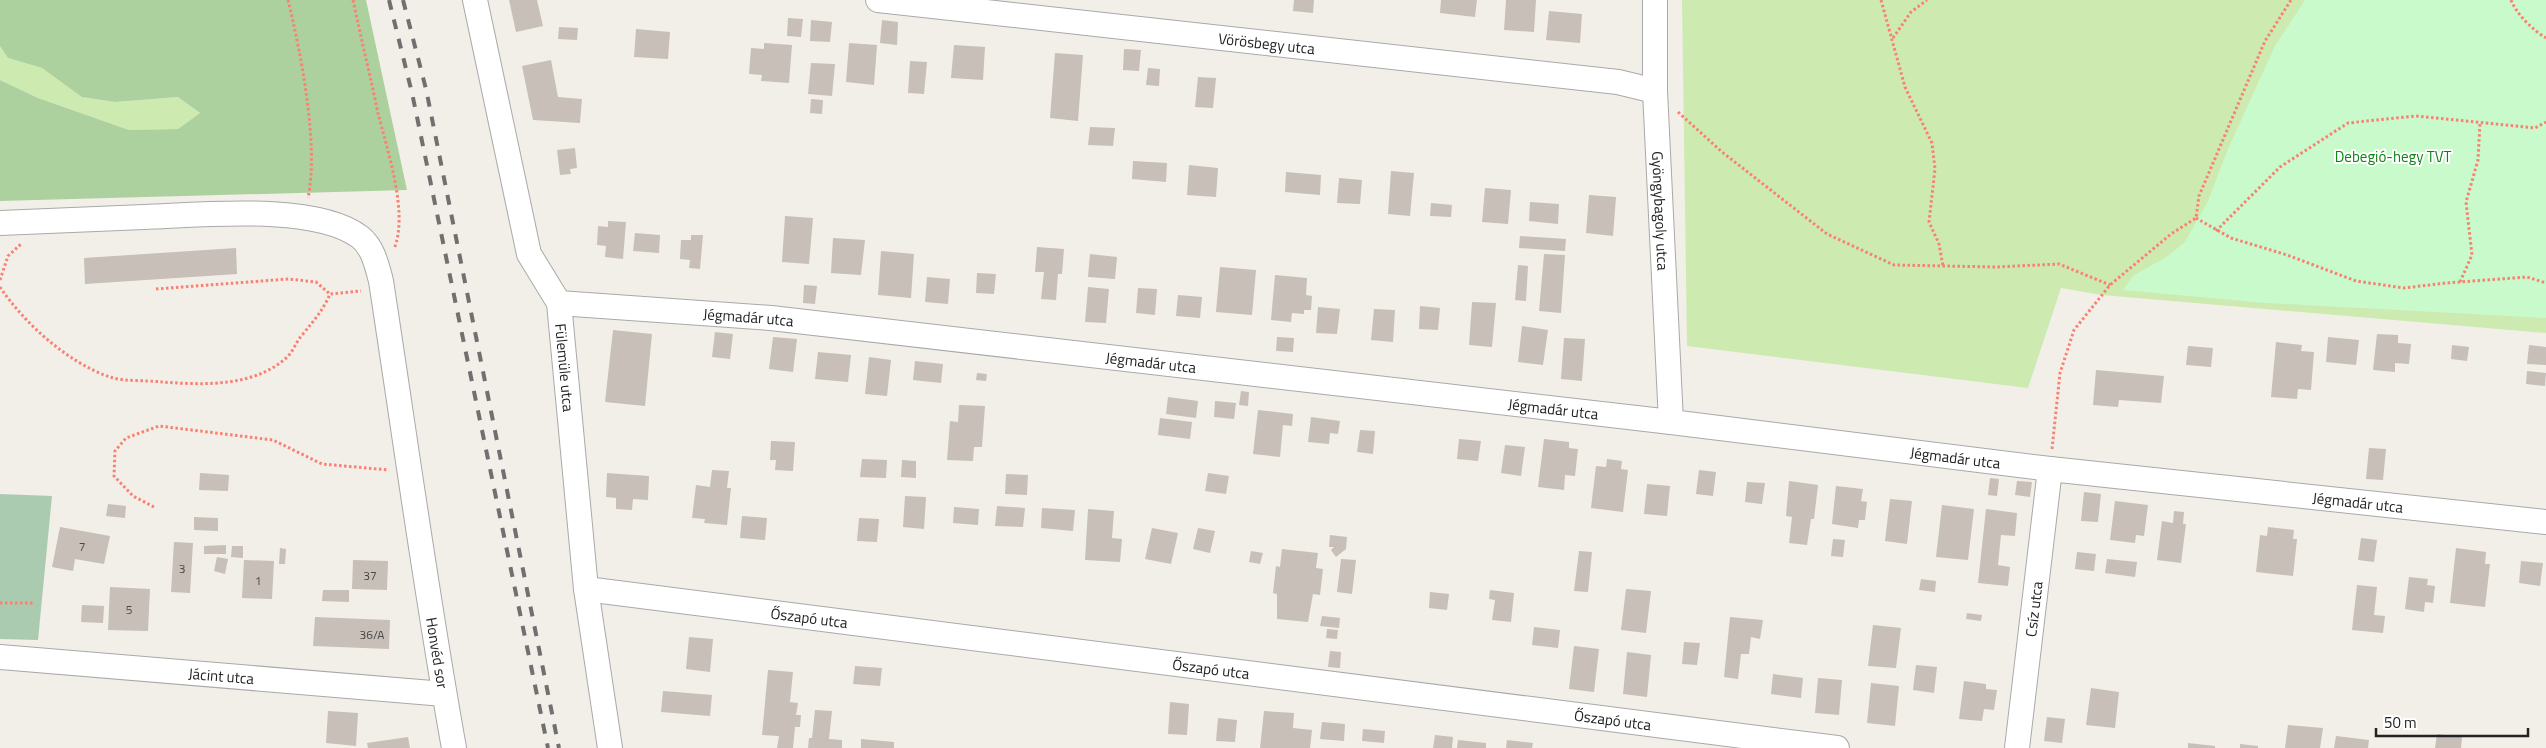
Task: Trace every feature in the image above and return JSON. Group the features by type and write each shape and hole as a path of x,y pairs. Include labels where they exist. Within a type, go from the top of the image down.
{"street":[{"name":"Fülemüle utca","path":"475,0 529,254 559,303 586,589 610,748"},
{"name":"Vörösbegy utca","path":"878,0 1618,82 1654,91"},
{"name":"Gyöngybagoly utca","path":"1655,0 1654,91 1671,422"},
{"name":"Honvéd sor","path":"0,223 240,214 301,218 339,225 362,238 375,258 382,287 422,558 454,748"},
{"name":"Jégmadár utca","path":"559,303 771,318 1671,422 2050,469 2546,522"},
{"name":"Csíz utca","path":"2017,748 2050,469"},
{"name":"Őszapó utca","path":"586,589 1837,748"},
{"name":"Jácint utca","path":"0,657 444,694"}],"path":[{"path":"288,0 297,36 311,143 308,196 301,218"},
{"path":"156,289 288,279 316,282 330,294 382,287 398,239 399,214 353,0"},
{"path":"1881,0 1905,87 1932,142 1936,169 1929,222 1939,244 1943,266"},
{"path":"1892,38 1911,12 1927,0"},
{"path":"2050,469 2060,373 2074,330 2110,286 2171,234 2196,218 2199,196 2265,41 2291,0"},
{"path":"2511,0 2514,7 2546,38"},
{"path":"1654,91 1722,152 1827,234 1894,265 2059,264 2110,286"},
{"path":"2216,231 2280,167 2348,123 2416,116 2534,128 2546,122"},
{"path":"2460,282 2472,255 2466,202 2478,160 2480,123"},
{"path":"2196,218 2216,231 2356,281 2404,288 2526,277 2546,283"},
{"path":"0,280 8,256 45,221"},
{"path":"0,287 13,307 46,339 81,363 110,378 181,383 223,383 265,373 287,358 301,335 322,312 330,294"},
{"path":"154,507 133,496 114,476 115,451 126,438 159,426 273,440 322,464 379,471 410,468"},
{"path":"0,603 34,603"}],"green space":[{"path":"0,0 366,0 407,190 0,201 0,80 38,98 129,130 178,129 200,113 178,97 115,102 82,97 42,68 8,58 0,46"},
{"path":"1682,0 2546,0 2546,333 2102,295 2061,288 2028,388 1687,346"},
{"name":"Debegió-hegy TVT","path":"2305,0 2546,0 2546,318 2266,303 2123,290 2133,276 2168,256 2185,242 2208,201 2228,149 2275,46"},
{"path":"0,46 8,58 42,68 83,97 115,102 178,97 200,113 178,129 129,130 38,98 0,80"},
{"path":"0,494 52,496 38,640 0,639"}],"building":[{"path":"509,0 537,0 543,26 516,32"},
{"path":"1294,0 1314,0 1313,13 1293,11"},
{"path":"1441,0 1477,0 1475,17 1440,13"},
{"path":"1506,0 1536,0 1534,32 1504,30"},
{"path":"1549,11 1582,14 1580,43 1546,40"},
{"path":"788,18 803,19 801,37 787,36"},
{"path":"811,20 832,22 830,42 810,41"},
{"path":"882,20 898,22 897,45 880,43"},
{"path":"559,27 578,28 577,40 558,39"},
{"path":"636,29 670,32 668,59 634,57"},
{"path":"764,43 792,45 789,83 761,81 762,75 749,74 751,48 764,49"},
{"path":"849,43 877,45 874,85 846,82"},
{"path":"954,45 985,47 983,80 951,78"},
{"path":"1124,49 1141,50 1139,71 1123,70"},
{"path":"1055,53 1083,55 1078,121 1050,118"},
{"path":"551,60 558,97 582,99 580,123 533,120 522,66"},
{"path":"910,61 927,62 924,94 908,93"},
{"path":"811,63 835,64 832,96 808,94"},
{"path":"1148,68 1160,69 1159,86 1146,85"},
{"path":"1198,77 1216,78 1213,108 1195,107"},
{"path":"811,99 823,100 822,114 810,113"},
{"path":"1090,127 1115,128 1113,146 1088,145"},
{"path":"575,148 577,168 570,169 571,174 560,175 557,150"},
{"path":"1133,161 1167,163 1166,182 1132,179"},
{"path":"1189,165 1218,168 1216,197 1187,195"},
{"path":"1391,171 1414,173 1410,216 1388,214"},
{"path":"1286,172 1321,175 1320,195 1285,192"},
{"path":"1339,178 1362,180 1360,204 1337,203"},
{"path":"1485,188 1511,190 1508,224 1482,222"},
{"path":"1589,195 1616,197 1613,236 1586,233"},
{"path":"1530,202 1559,204 1558,224 1529,221"},
{"path":"1431,203 1452,205 1451,217 1430,216"},
{"path":"785,216 813,218 809,264 782,262"},
{"path":"608,221 626,222 623,259 605,257 606,246 597,245 598,226 608,227"},
{"path":"635,233 660,235 659,253 633,251"},
{"path":"691,235 703,235 700,269 689,268 690,260 680,259 681,240 691,240"},
{"path":"1520,236 1566,239 1565,251 1519,248"},
{"path":"833,238 865,240 861,275 831,273"},
{"path":"1037,247 1064,249 1062,274 1058,274 1056,300 1041,299 1044,272 1035,272"},
{"path":"236,248 237,274 85,284 84,258"},
{"path":"881,251 914,254 911,298 878,295"},
{"path":"1090,254 1117,257 1115,279 1088,277"},
{"path":"1544,254 1565,255 1561,313 1539,311"},
{"path":"1518,265 1528,266 1526,301 1515,300"},
{"path":"1220,267 1256,270 1252,315 1216,312"},
{"path":"977,273 996,274 994,294 976,293"},
{"path":"1275,275 1307,278 1306,295 1312,296 1311,310 1304,310 1304,314 1292,313 1291,322 1271,320"},
{"path":"927,277 950,279 948,304 925,302"},
{"path":"804,285 817,286 815,304 803,303"},
{"path":"1088,287 1109,289 1106,323 1085,322"},
{"path":"1138,288 1157,289 1155,315 1136,313"},
{"path":"1178,295 1202,297 1200,318 1176,316"},
{"path":"1472,302 1496,303 1492,347 1469,345"},
{"path":"1420,306 1440,308 1438,330 1419,329"},
{"path":"1318,307 1340,309 1337,334 1316,333"},
{"path":"1374,309 1395,310 1393,342 1371,340"},
{"path":"1522,326 1548,330 1543,365 1518,362"},
{"path":"613,330 652,334 645,406 605,402"},
{"path":"715,332 733,334 730,359 712,357"},
{"path":"2377,334 2398,335 2398,343 2411,344 2409,364 2395,363 2395,372 2373,370"},
{"path":"773,337 797,339 793,372 769,369"},
{"path":"1277,337 1294,338 1293,352 1276,351"},
{"path":"2328,337 2359,340 2356,365 2326,362"},
{"path":"1564,338 1585,339 1582,381 1561,379"},
{"path":"2276,342 2302,345 2301,351 2314,352 2311,390 2298,389 2297,399 2271,397"},
{"path":"2452,345 2469,347 2467,361 2451,359"},
{"path":"2529,345 2546,347 2546,365 2527,364"},
{"path":"2188,346 2213,348 2211,367 2186,365"},
{"path":"818,352 851,355 848,382 815,379"},
{"path":"869,357 891,360 887,396 865,394"},
{"path":"915,361 943,364 941,383 913,380"},
{"path":"2096,370 2164,376 2161,403 2119,400 2118,407 2093,405"},
{"path":"2527,371 2546,373 2545,386 2526,384"},
{"path":"977,373 987,374 986,381 976,380"},
{"path":"1241,391 1249,392 1248,406 1239,405"},
{"path":"1168,397 1198,401 1196,418 1166,414"},
{"path":"1215,401 1236,403 1234,419 1214,417"},
{"path":"959,405 985,406 982,447 974,447 973,461 947,460 950,421 958,422"},
{"path":"1258,410 1293,414 1292,426 1283,425 1280,457 1253,454"},
{"path":"1311,417 1340,421 1338,434 1330,433 1329,444 1308,442"},
{"path":"1160,418 1192,422 1190,439 1158,435"},
{"path":"1360,430 1375,431 1373,454 1357,452"},
{"path":"1459,439 1481,441 1478,461 1457,459"},
{"path":"1544,439 1569,442 1569,448 1578,449 1575,476 1565,475 1564,490 1538,487"},
{"path":"771,441 795,442 793,471 775,470 776,460 770,460"},
{"path":"1505,445 1525,447 1521,476 1501,473"},
{"path":"2369,448 2386,449 2383,480 2366,479"},
{"path":"862,459 887,460 886,478 860,477"},
{"path":"1607,459 1622,461 1621,469 1628,470 1623,512 1591,508 1596,466 1606,467"},
{"path":"902,460 916,461 916,478 901,477"},
{"path":"712,470 729,471 727,488 731,488 727,525 704,523 705,519 692,518 696,485 710,487"},
{"path":"1699,470 1716,472 1713,496 1696,494"},
{"path":"200,473 229,475 228,491 199,490"},
{"path":"607,473 649,476 648,500 633,499 632,510 616,509 616,498 606,497"},
{"path":"1208,473 1229,476 1226,494 1205,491"},
{"path":"1006,474 1028,475 1027,495 1005,494"},
{"path":"1990,478 1999,479 1997,496 1988,495"},
{"path":"1789,481 1818,485 1814,519 1811,519 1807,545 1789,543 1792,517 1786,516"},
{"path":"2017,481 2032,482 2030,497 2015,495"},
{"path":"1747,482 1765,483 1762,504 1745,502"},
{"path":"1647,484 1670,486 1667,516 1644,514"},
{"path":"1836,486 1863,489 1861,501 1867,502 1865,520 1859,520 1858,528 1832,524"},
{"path":"2084,492 2101,494 2098,522 2081,521"},
{"path":"905,496 926,497 924,529 903,527"},
{"path":"1890,499 1912,501 1907,544 1885,541"},
{"path":"2115,501 2148,505 2144,536 2136,535 2135,543 2110,540"},
{"path":"108,504 126,506 125,518 106,516"},
{"path":"1942,505 1974,509 1968,560 1936,557"},
{"path":"997,506 1025,508 1023,527 995,526"},
{"path":"954,507 979,509 978,525 953,523"},
{"path":"1042,508 1075,510 1073,531 1041,528"},
{"path":"1088,509 1114,511 1112,538 1122,539 1120,562 1085,560"},
{"path":"1986,509 2017,513 2015,536 2001,535 1998,565 2010,567 2008,586 1978,583"},
{"path":"2174,511 2184,512 2183,524 2186,524 2181,563 2157,560 2162,521 2173,523"},
{"path":"742,516 767,518 765,540 740,538"},
{"path":"194,517 218,518 218,531 194,530"},
{"path":"859,518 879,519 877,542 857,541"},
{"path":"60,527 110,536 104,564 75,559 73,571 52,567"},
{"path":"2268,527 2294,530 2293,539 2297,539 2293,576 2256,572 2260,535 2267,536"},
{"path":"1152,528 1178,533 1171,564 1145,559"},
{"path":"1198,528 1215,531 1210,553 1193,549"},
{"path":"1330,535 1347,537 1346,549 1336,557 1331,550 1334,547 1329,547"},
{"path":"2361,538 2377,540 2374,562 2358,560"},
{"path":"1833,539 1845,540 1843,557 1831,556"},
{"path":"174,542 193,543 190,593 171,592"},
{"path":"226,545 226,554 204,554 204,546"},
{"path":"232,546 243,546 243,558 231,557"},
{"path":"280,548 286,549 285,564 279,564"},
{"path":"2456,548 2486,552 2485,564 2490,564 2485,607 2450,603"},
{"path":"1282,549 1318,553 1316,568 1323,569 1320,595 1313,594 1308,622 1277,619 1277,594 1273,593 1276,566 1280,567"},
{"path":"1251,551 1263,553 1260,564 1249,562"},
{"path":"1579,551 1592,552 1588,592 1574,591"},
{"path":"2077,552 2096,554 2094,571 2075,569"},
{"path":"217,557 228,559 225,574 214,571"},
{"path":"1341,559 1356,560 1352,594 1337,592"},
{"path":"2107,559 2137,562 2135,577 2105,573"},
{"path":"244,560 274,561 272,599 242,598"},
{"path":"353,560 388,561 387,590 352,589"},
{"path":"2521,561 2543,563 2540,586 2519,583"},
{"path":"2409,577 2428,579 2427,585 2435,586 2433,603 2425,602 2424,612 2405,609"},
{"path":"1921,579 1936,581 1935,592 1919,590"},
{"path":"2357,585 2377,587 2374,615 2385,616 2383,633 2352,630"},
{"path":"110,587 150,589 148,631 108,630"},
{"path":"1626,589 1651,591 1646,633 1621,630"},
{"path":"323,590 349,590 349,602 322,601"},
{"path":"1490,590 1514,593 1511,622 1492,620 1495,600 1489,599"},
{"path":"1430,592 1449,594 1447,610 1429,608"},
{"path":"82,605 104,606 103,623 81,622"},
{"path":"1967,613 1982,615 1981,621 1966,619"},
{"path":"1322,616 1340,618 1339,628 1320,626"},
{"path":"315,617 390,620 389,649 313,646"},
{"path":"1730,617 1763,620 1760,639 1751,637 1749,654 1741,654 1738,679 1724,677"},
{"path":"1873,625 1901,628 1896,668 1868,666"},
{"path":"1534,627 1560,630 1558,648 1532,645"},
{"path":"1327,629 1338,630 1337,639 1326,638"},
{"path":"689,637 713,639 710,672 686,669"},
{"path":"1684,642 1700,643 1697,665 1682,664"},
{"path":"1574,646 1599,649 1594,692 1569,689"},
{"path":"1330,651 1341,652 1340,668 1328,667"},
{"path":"1627,652 1651,655 1647,697 1623,694"},
{"path":"1916,665 1937,667 1934,693 1913,690"},
{"path":"855,666 882,668 880,686 853,684"},
{"path":"768,670 793,672 790,702 798,703 796,715 801,715 800,727 795,727 793,748 777,748 779,736 762,735"},
{"path":"1773,674 1803,678 1801,698 1771,694"},
{"path":"1818,678 1842,680 1839,715 1815,713"},
{"path":"1964,681 1986,684 1986,689 1997,690 1994,710 1984,709 1982,721 1959,719"},
{"path":"1871,683 1899,686 1895,726 1867,723"},
{"path":"2091,688 2119,692 2115,728 2086,725"},
{"path":"663,691 712,695 710,716 661,712"},
{"path":"1170,702 1189,704 1187,735 1168,734"},
{"path":"815,710 832,711 829,739 842,740 842,748 808,748 809,738 812,738"},
{"path":"328,711 358,713 356,746 326,743"},
{"path":"1264,711 1294,713 1293,728 1312,730 1310,748 1260,748"},
{"path":"2047,717 2065,719 2062,743 2044,741"},
{"path":"1218,718 1237,720 1235,742 1216,741"},
{"path":"1322,722 1345,724 1344,741 1320,739"},
{"path":"2288,725 2323,728 2320,748 2285,748"},
{"path":"1363,729 1385,731 1384,743 1362,741"},
{"path":"2437,734 2462,737 2461,748 2435,748"},
{"path":"1435,735 1453,737 1452,748 1433,748"},
{"path":"2336,736 2369,740 2368,748 2334,748"},
{"path":"408,737 410,748 368,748 367,743"},
{"path":"861,739 894,742 894,748 861,748"},
{"path":"1458,740 1486,743 1486,748 1457,748"},
{"path":"1507,740 1533,743 1532,748 1506,748"},
{"path":"2188,743 2215,746 2215,748 2188,748"},
{"path":"2240,744 2258,746 2258,748 2240,748"}],"railway":[{"path":"389,0 412,93 548,748"},
{"path":"403,0 426,89 559,748"}]}
